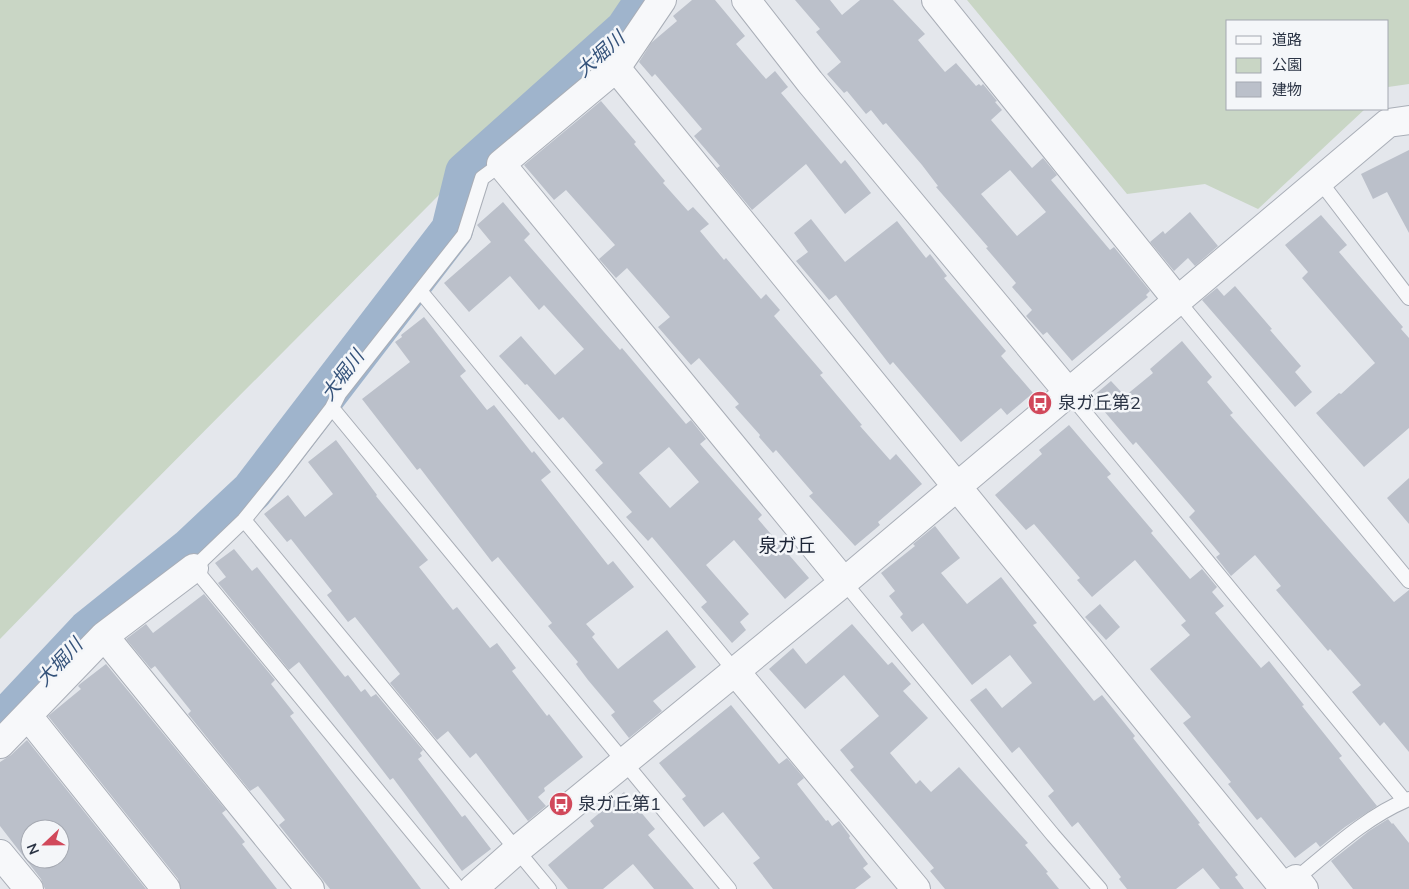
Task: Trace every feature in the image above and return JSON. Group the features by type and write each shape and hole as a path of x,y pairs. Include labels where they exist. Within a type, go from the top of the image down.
{"street":[{"path":"662,0 616,68 501,164 844,582"},
{"path":"746,0 816,89 1068,392"},
{"path":"936,0 1178,301"},
{"path":"616,68 955,487 1291,886"},
{"path":"473,889 517,850 844,582 1388,123 1409,120"},
{"path":"0,744 104,636 194,568"},
{"path":"104,636 310,889"},
{"path":"735,671 916,889"},
{"path":"28,716 166,889"},
{"path":"0,854 29,889"}],"lane":[{"path":"459,889 194,568 244,520 282,474 332,408 339,394 421,292 464,235 482,178 501,164"},
{"path":"1319,180 1409,298"},
{"path":"421,292 735,671"},
{"path":"1178,301 1409,581"},
{"path":"1068,392 1407,799 1347,837 1291,886"},
{"path":"332,408 729,889"},
{"path":"244,520 549,889"},
{"path":"844,582 1100,889"}],"green space":[{"path":"0,0 624,0 594,39 0,639"},
{"path":"967,0 1409,0 1409,84 1389,87 1389,20 1226,20 1226,110 1364,110 1258,209 1205,184 1127,194"}],"building":[{"path":"692,0 715,0 745,36 736,44 766,79 775,71 788,87 781,93 841,164 845,160 871,193 845,214 806,164 752,210 717,168 720,166 694,136 702,129 655,74 652,77 639,62 651,43 677,21 673,16"},
{"path":"795,0 830,0 842,15 860,0 893,0 925,34 918,40 945,72 956,63 976,86 983,84 1002,110 991,120 1032,168 1043,158 1057,175 1051,180 1110,250 1114,247 1150,291 1146,295 1148,297 1072,361 1047,332 1043,335 1026,316 1032,310 1012,287 1016,283 986,248 988,247 936,187 938,186 922,165 886,123 883,125 871,110 866,114 847,91 844,93 827,74 841,62 816,32 820,29","holes":["1010,170 1046,212 1017,236 981,194"]},
{"path":"601,101 636,142 634,144 665,181 663,183 688,211 693,207 709,224 700,231 724,260 726,258 761,299 766,294 780,310 774,316 823,373 820,375 862,425 860,426 890,460 896,454 922,484 878,522 880,525 855,546 809,496 813,493 776,450 773,453 759,437 760,435 735,407 739,404 699,358 691,365 658,327 670,317 627,268 616,278 599,259 615,245 566,190 554,200 524,165"},
{"path":"1409,150 1409,233 1387,192 1373,199 1361,174"},
{"path":"503,202 530,234 524,240 620,350 622,348 686,424 691,420 706,439 700,444 762,515 758,519 809,578 785,599 734,540 706,565 749,614 740,622 746,630 732,643 701,607 707,602 652,537 648,541 626,517 632,512 595,470 603,463 563,417 559,420 499,356 521,336 555,375 584,349 544,305 539,310 510,276 469,312 444,283 491,242 477,225","holes":["669,447 699,482 670,508 639,473"]},
{"path":"1190,212 1218,246 1195,266 1188,258 1174,271 1150,242 1163,231 1165,234"},
{"path":"1321,215 1347,245 1339,252 1403,327 1401,329 1409,338 1409,428 1364,467 1316,413 1339,393 1341,394 1375,363 1302,278 1308,272 1285,245"},
{"path":"811,219 845,262 897,221 926,258 930,254 947,276 944,278 1006,351 1001,356 1033,393 1007,415 1001,408 961,442 893,362 890,365 836,295 829,300 796,261 808,252 794,233"},
{"path":"1235,286 1301,366 1295,372 1312,392 1295,407 1202,300 1217,288 1224,296"},
{"path":"424,317 466,371 460,376 487,410 494,405 532,453 534,451 551,472 541,480 608,565 613,561 634,587 586,624 595,634 592,637 618,669 667,630 696,667 653,701 662,711 629,738 611,715 615,712 588,680 576,664 578,662 548,626 552,623 498,557 492,562 420,468 417,470 362,399 410,362 395,342"},
{"path":"1182,341 1212,377 1207,382 1233,413 1230,415 1394,602 1409,590 1409,752 1384,722 1380,726 1352,692 1361,685 1330,649 1328,651 1276,590 1281,586 1255,555 1231,576 1216,557 1220,554 1189,517 1195,511 1136,442 1133,445 1092,397 1111,381 1125,396 1153,373 1150,369"},
{"path":"1069,425 1111,474 1107,477 1153,531 1151,533 1190,579 1202,569 1217,587 1212,592 1224,606 1215,613 1261,668 1269,661 1342,756 1339,758 1377,806 1345,827 1320,847 1316,842 1295,858 1261,817 1257,820 1228,784 1231,782 1183,723 1191,717 1150,669 1190,635 1181,625 1186,621 1135,560 1092,597 1077,580 1080,578 1034,524 1026,530 995,495 1042,454 1039,450"},
{"path":"336,440 376,496 428,560 419,567 453,610 457,607 490,648 497,643 516,668 512,671 547,716 549,714 583,757 544,788 545,791 538,797 546,806 528,821 476,753 470,758 448,731 437,740 390,683 400,674 355,617 348,622 327,595 332,591 291,539 287,542 264,514 288,495 305,517 333,494 308,462"},
{"path":"1409,478 1409,524 1387,498"},
{"path":"935,526 960,558 941,573 967,604 1001,577 1037,623 1033,625 1094,701 1102,695 1135,736 1133,738 1238,875 1235,877 1244,889 1220,889 1203,868 1176,889 1127,889 1119,879 1121,877 1078,822 1072,827 1048,796 1054,791 1019,747 1012,753 970,700 986,688 1002,708 1032,683 1010,655 972,685 923,623 912,632 900,617 903,614 889,596 895,591 881,573 915,546 913,544"},
{"path":"234,549 252,571 257,567 345,677 348,675 361,692 365,689 371,697 376,694 423,750 420,753 422,756 418,759 462,817 465,815 491,849 462,871 393,778 390,780 299,662 289,670 218,583 226,577 215,563"},
{"path":"204,594 275,680 271,684 294,713 290,716 421,889 330,889 279,825 285,820 258,786 250,791 188,714 191,711 155,666 151,669 126,639 146,624 153,633"},
{"path":"1100,604 1120,627 1106,640 1085,617"},
{"path":"852,624 888,665 892,662 911,684 903,691 928,718 890,753 916,784 920,780 931,792 959,767 1028,843 1025,845 1048,872 1046,873 1059,889 945,889 930,871 934,868 850,770 854,767 840,750 879,716 844,675 805,709 769,669 793,648 806,664"},
{"path":"106,664 226,810 222,813 245,842 242,844 277,889 181,889 178,879 48,716 81,689 78,686 80,684"},
{"path":"731,705 779,764 787,758 804,778 797,784 826,821 828,820 832,826 839,821 850,836 849,838 868,864 863,868 871,877 855,889 773,889 753,863 760,858 723,812 704,827 682,799 686,796 659,763"},
{"path":"27,740 146,889 45,889 41,879 33,869 70,869 70,819 20,819 20,852 0,826 0,762 11,755"},
{"path":"624,792 655,829 648,835 694,889 654,889 633,864 603,889 568,889 548,865 594,826 590,821"},
{"path":"1388,819 1409,843 1409,889 1353,889 1331,861 1369,831"}],"waterway":[{"name":"大堀川","path":"0,725 88,631 189,550 252,491 452,230 466,173 626,30 646,0"}],"place":[{"name":"泉ガ丘第2","path":"1040,403"},
{"name":"泉ガ丘第1","path":"561,804"}],"district":[{"name":"泉ガ丘","path":"787,545"}]}
